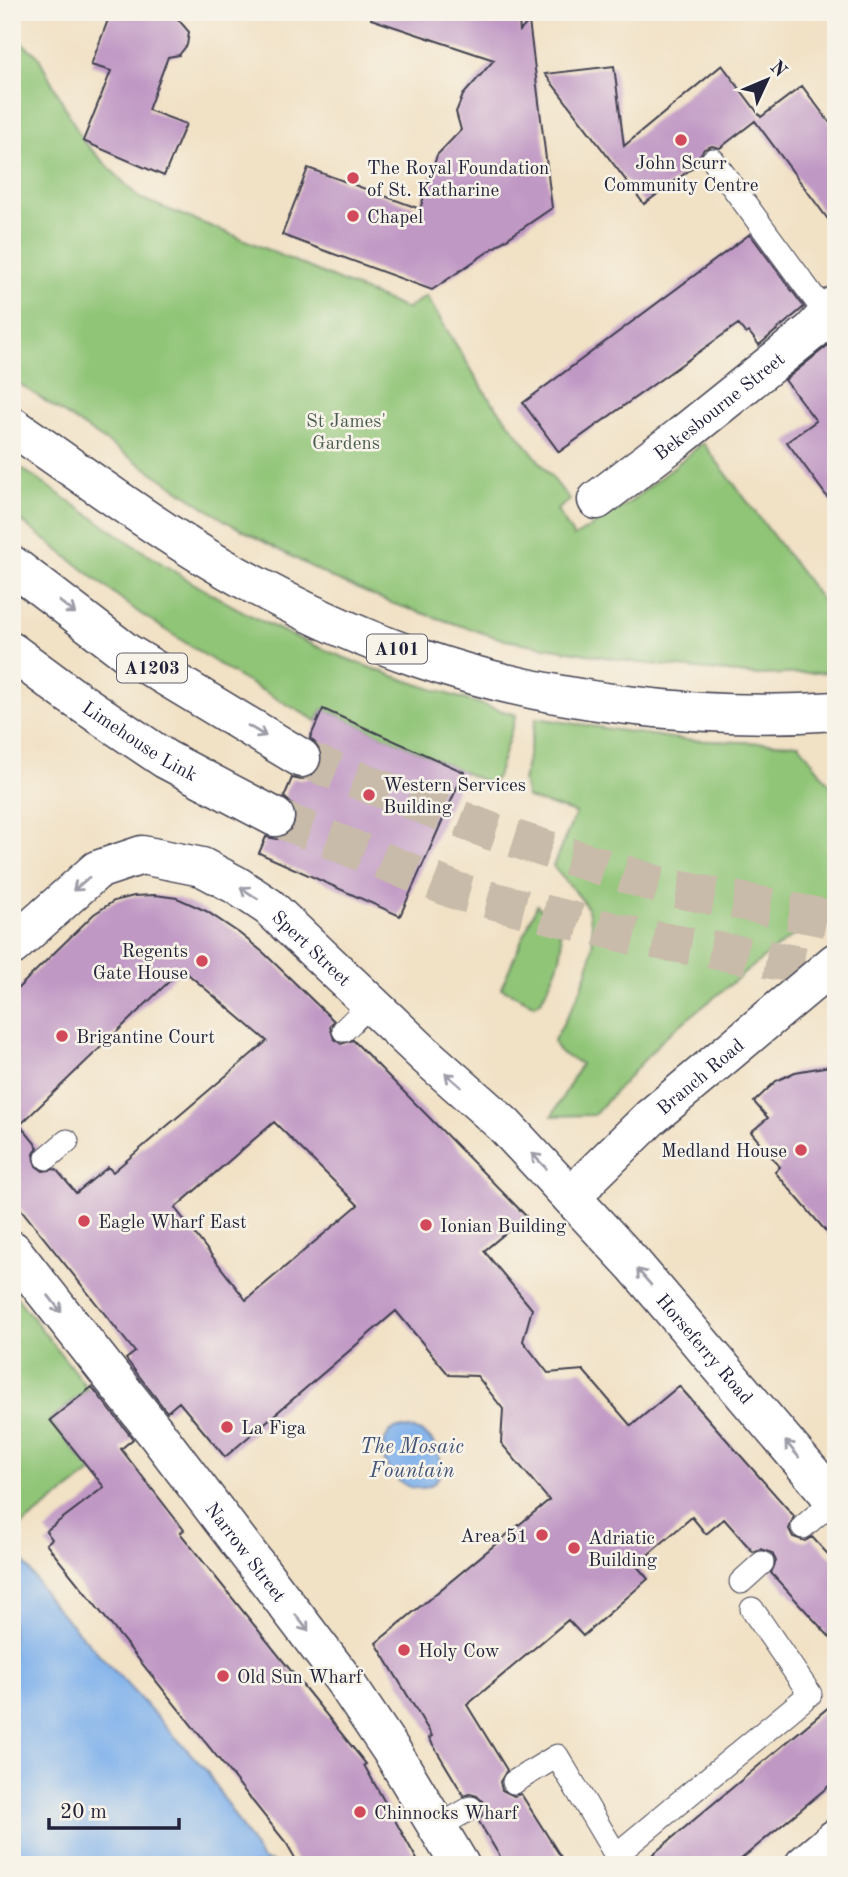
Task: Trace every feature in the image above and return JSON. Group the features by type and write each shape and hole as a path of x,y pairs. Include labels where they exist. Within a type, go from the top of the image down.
{"main road":[{"name":"Bekesbourne Street","path":"597,500 833,316"},
{"name":"A101","path":"12,426 176,539 263,590 342,627 419,658 517,686 624,704 726,713 836,711"},
{"name":"A1203","path":"12,565 127,653 301,758"},
{"name":"Limehouse Link","path":"12,652 165,759 275,817"},
{"name":"Spert Street","path":"12,946 97,870 142,855 202,867 269,907 424,1054 504,1125 574,1198"},
{"name":"Branch Road","path":"574,1198 595,1172 650,1118 832,973"},
{"name":"Horseferry Road","path":"574,1198 760,1410 835,1501"},
{"name":"Narrow Street","path":"12,1250 315,1641 393,1753 460,1865"},
{"path":"804,1865 836,1838"}],"lane":[{"path":"713,160 833,316"},
{"path":"344,1030 371,1003"},
{"path":"47,1158 67,1141"},
{"path":"803,1527 835,1501"},
{"path":"741,1582 762,1563"},
{"path":"514,1782 557,1756 616,1855 810,1694 752,1609"},
{"path":"438,1827 471,1808"}],"green space":[{"name":"St James' Gardens","path":"12,35 38,56 83,141 139,198 406,309 426,296 487,395 570,500 557,510 574,537 629,503 703,443 836,619 836,672 757,675 639,663 505,640 391,603 334,579 227,522 12,379"},
{"path":"12,462 184,578 244,612 310,644 377,670 516,715 497,777 490,784 323,709 317,721 240,678 138,612 12,514"},
{"path":"536,718 685,740 799,744 836,793 836,905 772,951 665,1037 594,1115 552,1116 581,1064 560,1052 554,1040 586,977 593,943 587,908 553,866 576,813 527,798 523,781"},
{"path":"537,905 555,923 562,945 554,974 541,1001 535,1005 501,988"},
{"path":"12,1291 88,1389 50,1420 92,1472 12,1533"}],"water":[{"name":"The Mosaic Fountain","path":"408,1428 424,1434 435,1446 441,1472 433,1484 422,1488 410,1487 399,1481 390,1471 384,1459 384,1445 390,1431"},
{"path":"12,1544 49,1600 206,1770 262,1860 274,1865 12,1865"}],"building":[{"path":"111,12 172,12 189,32 187,45 179,55 168,57 148,110 186,124 164,176 83,141 111,71 91,65"},
{"path":"372,12 518,12 520,31 529,21 552,208 432,290 282,235 308,168 420,209 437,155 461,130 456,112 463,95 494,60 371,19"},
{"path":"722,65 761,117 802,86 836,131 836,230 755,121 720,148 712,146 704,149 699,163 644,204 545,74 614,66 624,146"},
{"path":"750,234 804,307 759,345 749,332 746,334 738,324 559,452 523,403"},
{"path":"833,341 836,345 836,509 787,442 816,421 785,380"},
{"name":"Western Services Building","path":"323,709 464,772 400,916 259,853 266,837 277,839 286,836 295,827 297,815 294,806 284,797 292,778 301,780 311,777 320,769 323,759 320,748 310,738"},
{"path":"134,896 177,898 206,911 264,953 334,1021 330,1027 334,1039 341,1044 353,1040 526,1216 484,1251 532,1309 523,1341 548,1373 583,1370 631,1426 679,1386 794,1516 789,1529 793,1537 805,1541 812,1537 836,1563 836,1644 771,1573 776,1561 772,1553 760,1549 753,1552 724,1519 706,1534 692,1517 636,1565 648,1579 583,1636 568,1620 467,1705 507,1770 500,1782 502,1790 514,1796 521,1794 566,1865 505,1865 478,1820 483,1814 483,1802 477,1796 464,1796 429,1738 432,1736 376,1643 549,1500 501,1443 503,1409 477,1376 449,1375 396,1311 225,1457 179,1402 167,1412 126,1359 135,1352 12,1198 12,994 94,914 114,901","holes":["182,969 267,1041 113,1172 108,1167 76,1193 56,1169 43,1171 36,1166 34,1154 38,1147 20,1125","274,1122 358,1205 246,1300 175,1208"]},
{"name":"Medland House","path":"836,1065 836,1243 775,1172 780,1167 751,1132 768,1118 754,1102 776,1081 795,1072"},
{"name":"Old Sun Wharf","path":"92,1387 133,1439 121,1449 184,1530 180,1533 366,1764 364,1765 420,1865 299,1865 287,1844 46,1544 52,1539 46,1531 104,1487 50,1420"},
{"path":"836,1701 836,1780 734,1865 640,1865"}],"tunnel":[{"path":"301,758 493,832 662,886 836,920"},
{"path":"275,817 459,892 637,937 836,971"}],"place":[{"name":"John Scurr Community Centre","path":"681,140"},
{"name":"The Royal Foundation of St. Katharine","path":"353,178"},
{"name":"Chapel","path":"353,216"},
{"name":"Western Services Building","path":"369,795"},
{"name":"Regents Gate House","path":"202,961"},
{"name":"Brigantine Court","path":"62,1036"},
{"name":"Medland House","path":"801,1150"},
{"name":"Eagle Wharf East","path":"84,1221"},
{"name":"Ionian Building","path":"426,1225"},
{"name":"La Figa","path":"227,1427"},
{"name":"Area 51","path":"542,1535"},
{"name":"Adriatic Building","path":"574,1548"},
{"name":"Holy Cow","path":"404,1650"},
{"name":"Old Sun Wharf","path":"223,1676"},
{"name":"Chinnocks Wharf","path":"360,1812"}]}
